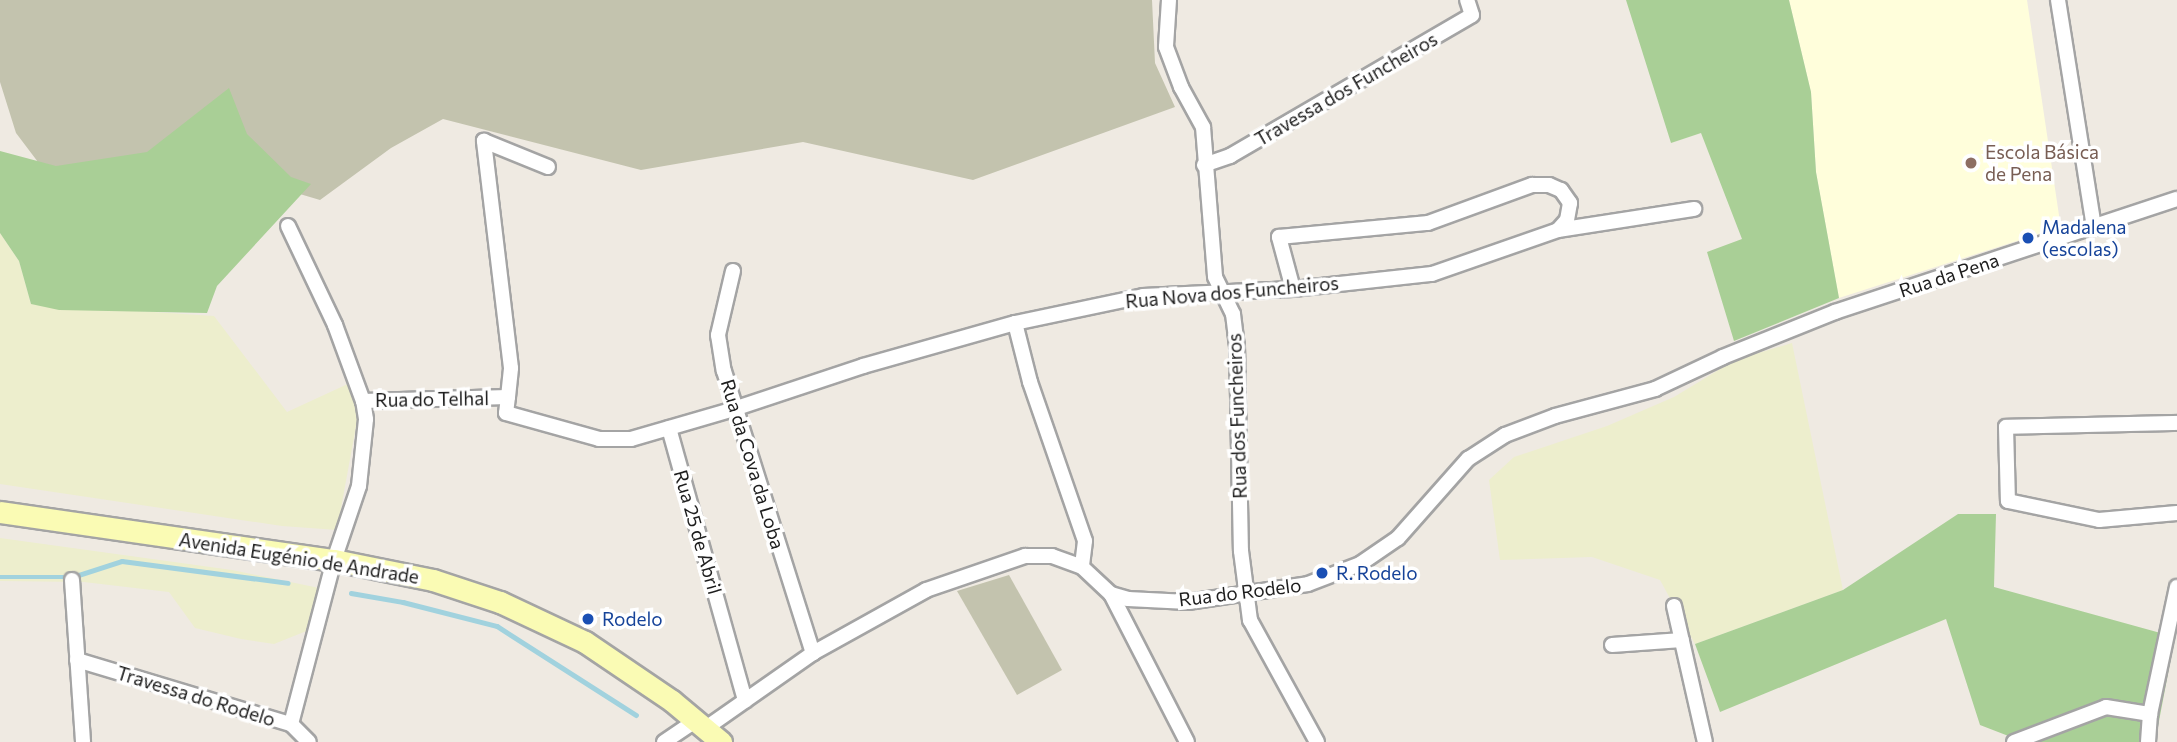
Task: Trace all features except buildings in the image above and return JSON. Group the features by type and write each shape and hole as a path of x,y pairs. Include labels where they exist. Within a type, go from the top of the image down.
{"main road":[{"name":"Avenida Eugénio de Andrade","path":"0,512 334,560 433,580 500,602 585,642 708,730"}],"street":[{"name":"Rua dos Funcheiros","path":"1169,0 1166,47 1181,87 1203,127 1215,276 1233,314 1237,346 1237,456 1250,620 1317,742"},
{"name":"Travessa dos Funcheiros","path":"1204,165 1230,156 1472,15 1467,0"},
{"path":"2057,0 2094,228"},
{"name":"Rua do Telhal","path":"291,724 334,560 359,486 366,419 363,401 508,397 511,368 484,141 548,167"},
{"path":"1293,289 1279,237 1428,223 1532,184 1549,185 1562,190 1570,203 1567,220 1558,230"},
{"name":"Rua da Pena","path":"1723,357 1835,312 2177,199"},
{"name":"Rua Nova dos Funcheiros","path":"734,410 863,366 1015,323 1143,296 1293,289 1432,274 1558,230 1694,209"},
{"path":"288,226 335,325 363,401"},
{"name":"Rua da Cova da Loba","path":"733,271 718,335 734,410 813,653"},
{"path":"1015,323 1030,382 1085,541 1082,567"},
{"name":"Rua do Rodelo","path":"1111,594 1128,598 1188,602 1308,584 1360,564 1398,538 1468,459 1505,435 1555,416 1655,389 1723,357"},
{"path":"508,397 506,413 599,439 631,439 734,410"},
{"path":"2177,423 2006,427 2008,501 2099,520 2177,513"},
{"name":"Rua 25 de Abril","path":"669,428 745,701"},
{"path":"664,742 708,730 813,653 926,590 989,566 1025,556 1052,556 1082,567 1111,594 1187,742"},
{"path":"72,580 83,742"},
{"path":"2148,742 2150,714 2177,587"},
{"path":"1674,606 1705,742"},
{"path":"1612,645 1682,640"},
{"name":"Travessa do Rodelo","path":"77,660 291,724 309,742"},
{"path":"2014,742 2106,707 2150,714"}],"shaded area":[{"path":"0,0 1152,0 1155,63 1175,107 973,180 803,142 641,170 443,119 391,148 320,200 256,181 41,166 16,133 0,82"},
{"path":"1789,0 2027,0 2060,222 2057,228 1839,298 1816,172 1811,92"},
{"path":"0,233 19,261 31,304 214,316 287,412 352,382 359,410 337,530 282,526 0,484"},
{"path":"1792,343 1843,590 1695,644 1660,580 1592,557 1500,560 1489,480 1514,457 1607,426 1674,397 1735,360"},
{"path":"0,538 232,570 324,589 314,628 274,644 241,639 195,628 169,592 84,582 0,581"},
{"path":"1009,575 1062,670 1017,695 957,591"}],"green space":[{"path":"1626,0 1789,0 1811,92 1816,172 1839,298 1734,341 1707,252 1742,239 1701,133 1671,143"},
{"path":"229,88 247,134 291,177 311,184 217,286 207,313 59,310 31,304 19,261 0,233 0,151 56,166 147,152"},
{"path":"1958,514 1996,514 1994,587 2175,637 2155,742 2024,742 1980,725 1946,619 1720,712 1695,644 1843,590"}],"waterway":[{"path":"79,575 122,561 288,583"},
{"path":"0,577 65,577"},
{"path":"351,593 403,602 497,626 636,715"}],"place":[{"name":"Escola Básica de Pena","path":"1971,163"},
{"name":"Madalena (escolas)","path":"2028,238"},
{"name":"R. Rodelo","path":"1322,573"},
{"name":"Rodelo","path":"588,619"}]}
